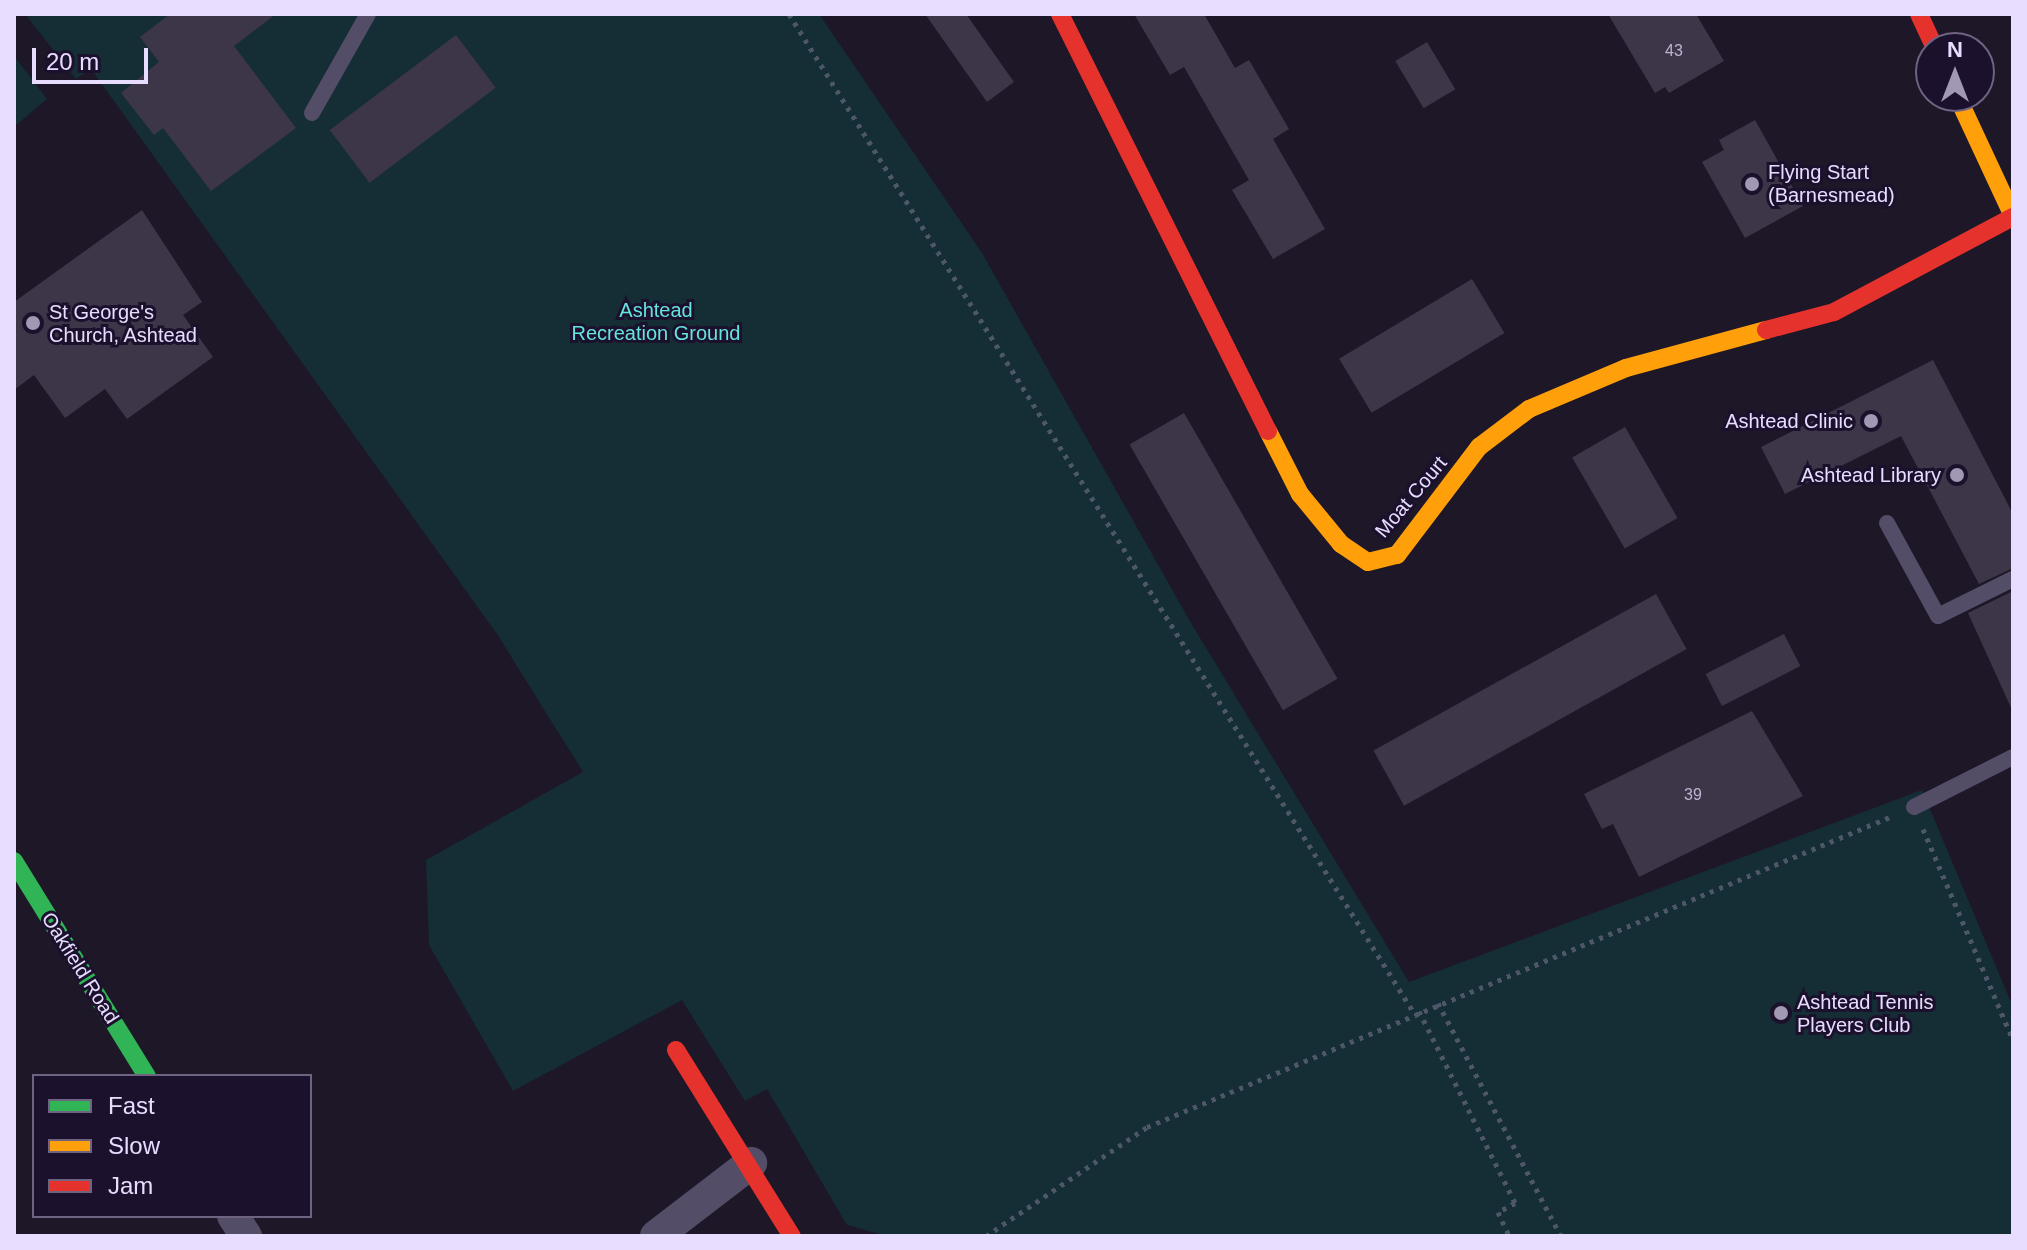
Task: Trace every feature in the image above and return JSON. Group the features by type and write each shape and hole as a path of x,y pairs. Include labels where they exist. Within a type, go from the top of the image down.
{"street":[{"name":"Moat Court","path":"1060,14 1300,494 1341,544 1368,562 1397,555 1479,447 1529,409 1626,368 1834,312 2013,217"},
{"path":"1967,112 2005,176 2013,217"},
{"name":"Oakfield Road","path":"14,861 146,1074"},
{"path":"676,1050 751,1163 792,1236"},
{"path":"656,1236 751,1163"},
{"path":"234,1218 246,1236"}],"lane":[{"path":"312,113 368,14"},
{"path":"1887,523 1938,616 2013,579"},
{"path":"1914,807 2013,757"}],"path":[{"path":"789,14 1416,1012 1515,1203 1498,1212 1509,1236"},
{"path":"986,1236 1147,1127 1416,1012 1914,807 2013,1040"},
{"path":"1438,1003 1561,1236"}],"green space":[{"name":"Ashtead Recreation Ground","path":"25,14 819,14 982,253 1191,623 1409,982 1922,790 2013,1007 2013,1236 887,1236 847,1225 767,1089 745,1101 682,1000 513,1091 429,945 426,860 583,772 497,634 91,69 76,79"},
{"path":"14,56 47,99 14,127"}],"building":[{"path":"170,14 276,14 234,46 296,128 211,191 163,128 154,135 121,93 159,62 140,37"},
{"path":"925,14 966,14 1014,82 987,102"},
{"path":"1134,14 1204,14 1235,68 1249,60 1289,129 1273,139 1325,229 1273,259 1232,190 1249,180 1184,67 1170,75"},
{"path":"1608,14 1696,14 1724,61 1669,93 1665,87 1655,93"},
{"path":"456,35 496,88 370,183 330,130"},
{"path":"1427,42 1455,89 1424,108 1395,61"},
{"name":"Flying Start (Barnesmead)","path":"1755,120 1803,206 1745,238 1702,162 1724,150 1719,140"},
{"path":"142,210 202,302 183,315 213,357 127,419 105,389 65,418 34,375 14,390 14,302"},
{"path":"1472,279 1504,333 1372,413 1339,359"},
{"path":"1933,360 2013,514 2013,568 1979,584 1901,436 1785,494 1761,447"},
{"path":"1184,413 1338,679 1283,710 1129,444"},
{"path":"1625,427 1678,518 1625,548 1572,458"},
{"path":"2013,591 2013,712 1968,613"},
{"path":"1656,594 1687,649 1404,806 1373,751"},
{"path":"1784,634 1800,666 1722,706 1706,674"},
{"path":"1752,711 1803,796 1639,877 1613,824 1602,829 1584,794"}],"traffic: fast":[{"path":"14,861 146,1074"}],"traffic: slow":[{"path":"1964,112 2013,216"},
{"path":"1268,431 1300,494 1341,544 1368,562 1397,555 1479,447 1529,409 1626,368 1766,330"}],"traffic: jam":[{"path":"1060,14 1268,431"},
{"path":"1919,14 1927,32"},
{"path":"1766,330 1834,312 2013,217"},
{"path":"676,1050 792,1236"}],"place":[{"name":"Flying Start (Barnesmead)","path":"1752,184"},
{"name":"St George's Church, Ashtead","path":"33,323"},
{"name":"Ashtead Clinic","path":"1871,421"},
{"name":"Ashtead Library","path":"1957,475"},
{"name":"Ashtead Tennis Players Club","path":"1781,1013"}]}
